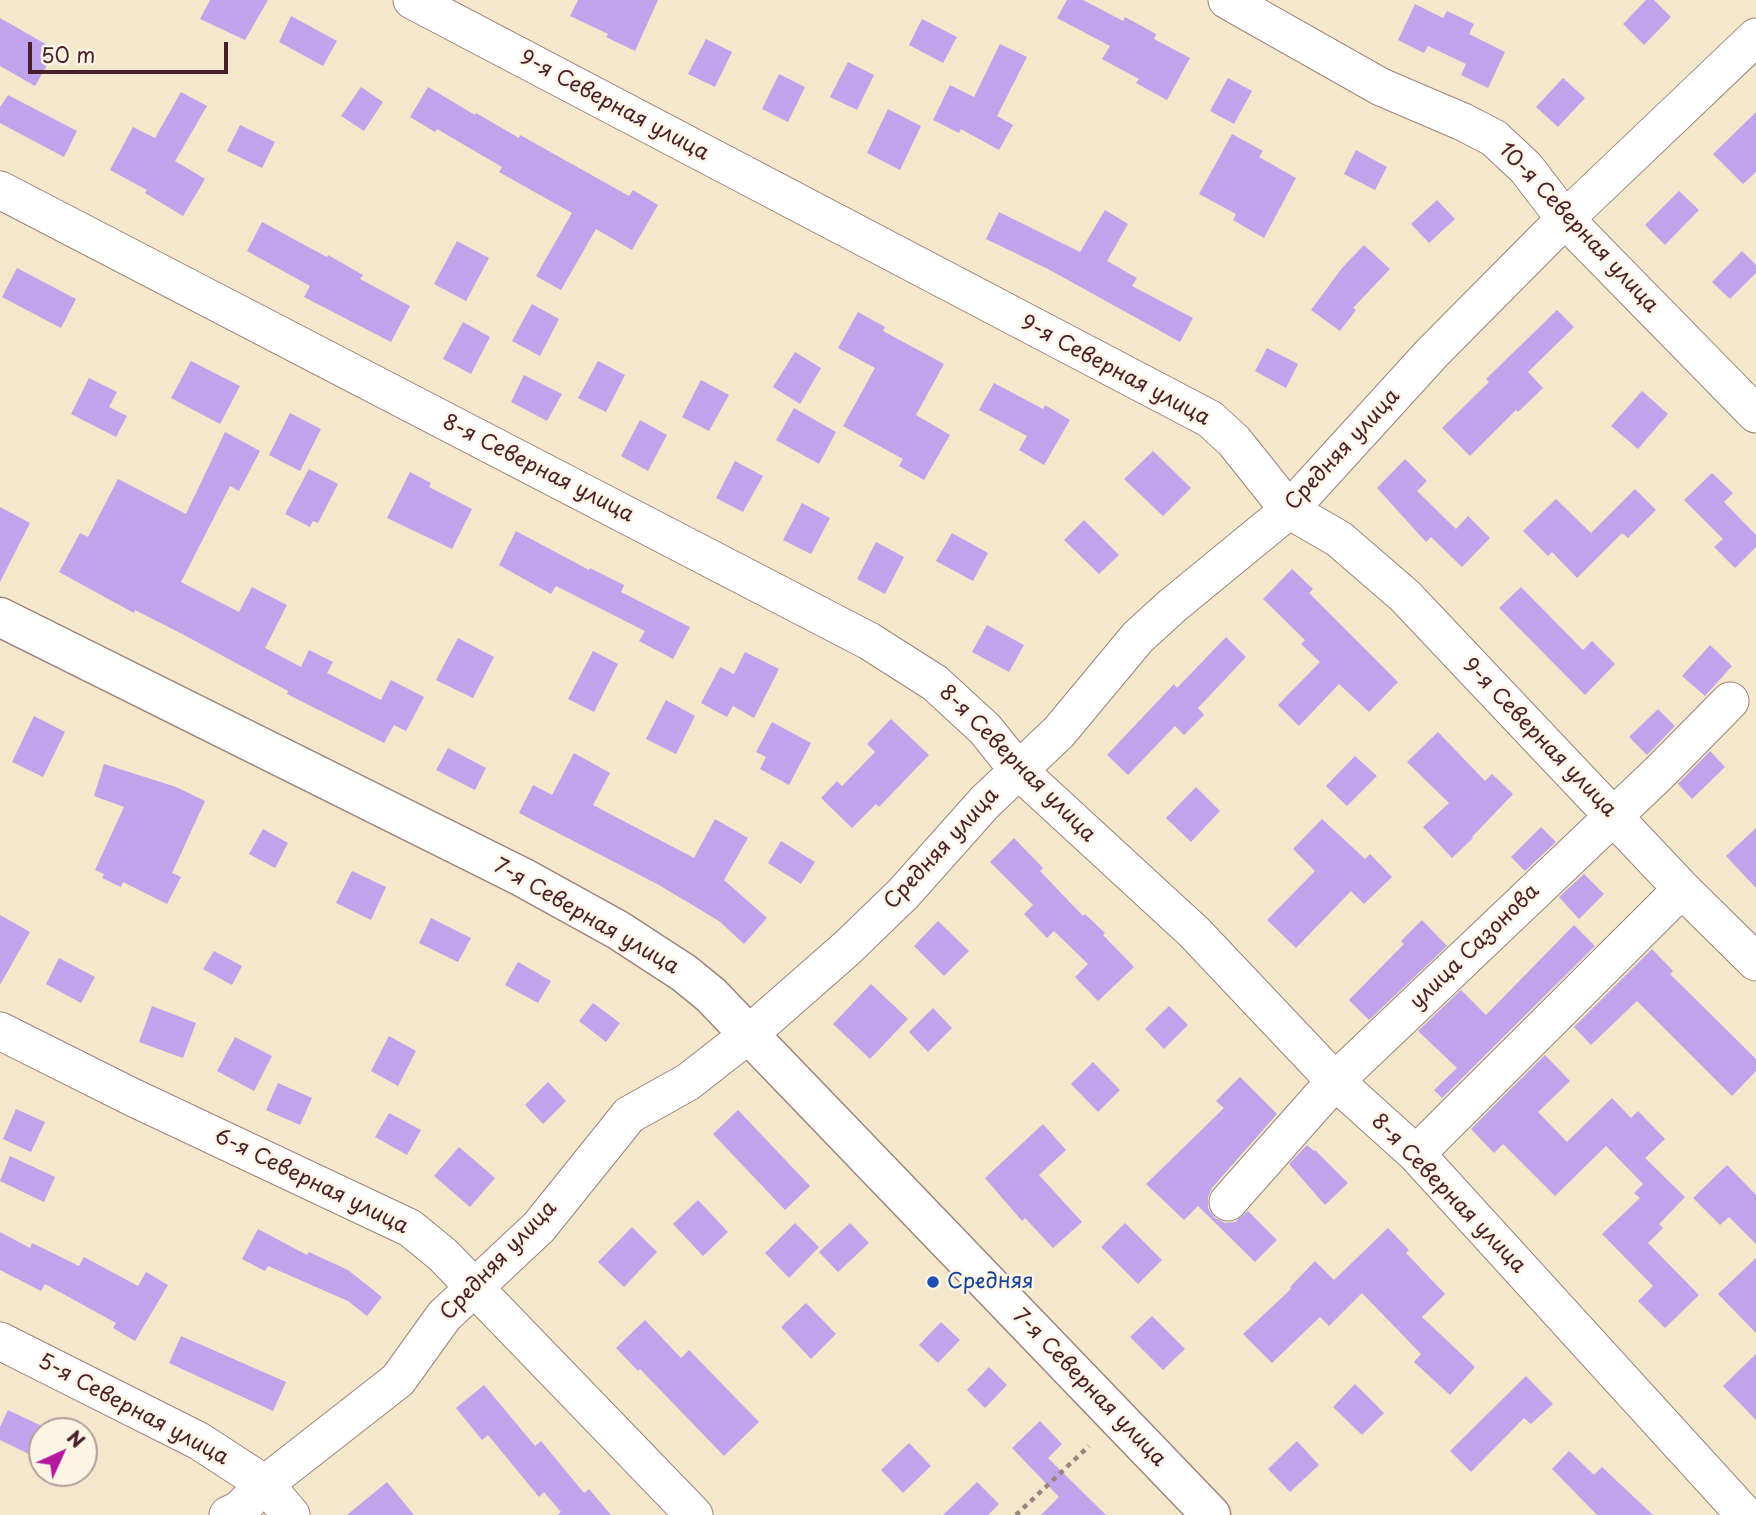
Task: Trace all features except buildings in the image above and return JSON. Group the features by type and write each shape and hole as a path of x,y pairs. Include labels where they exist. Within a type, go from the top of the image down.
{"main road":[{"name":"7-я Северная улица","path":"0,617 510,871 618,930 684,973 711,995 1211,1515"}],"street":[{"name":"9-я Северная улица","path":"412,0 1210,419 1234,441 1289,510 1339,539 1405,596 1682,889 1756,962"},
{"name":"10-я Северная улица","path":"1227,0 1381,87 1494,138 1526,168 1565,219 1756,414"},
{"name":"Средняя улица","path":"228,1515 239,1510 265,1484 398,1380 444,1316 539,1227 629,1115 688,1082 748,1035 818,975 903,894 976,811 1059,732 1138,637 1289,510 1433,352 1565,219 1756,37"},
{"name":"8-я Северная улица","path":"0,190 869,641 935,683 985,729 1018,770 1194,932 1335,1081 1416,1154 1745,1515"},
{"name":"улица Сазонова","path":"1228,1202 1335,1081 1660,772 1730,701"},
{"path":"1416,1154 1682,889"},
{"name":"6-я Северная улица","path":"0,1031 132,1097 410,1228 443,1255 694,1515"},
{"name":"5-я Северная улица","path":"0,1340 199,1441 265,1484 291,1515"}],"path":[{"path":"1016,1515 1088,1446"}],"place":[{"name":"Средняя","path":"933,1282"}]}
